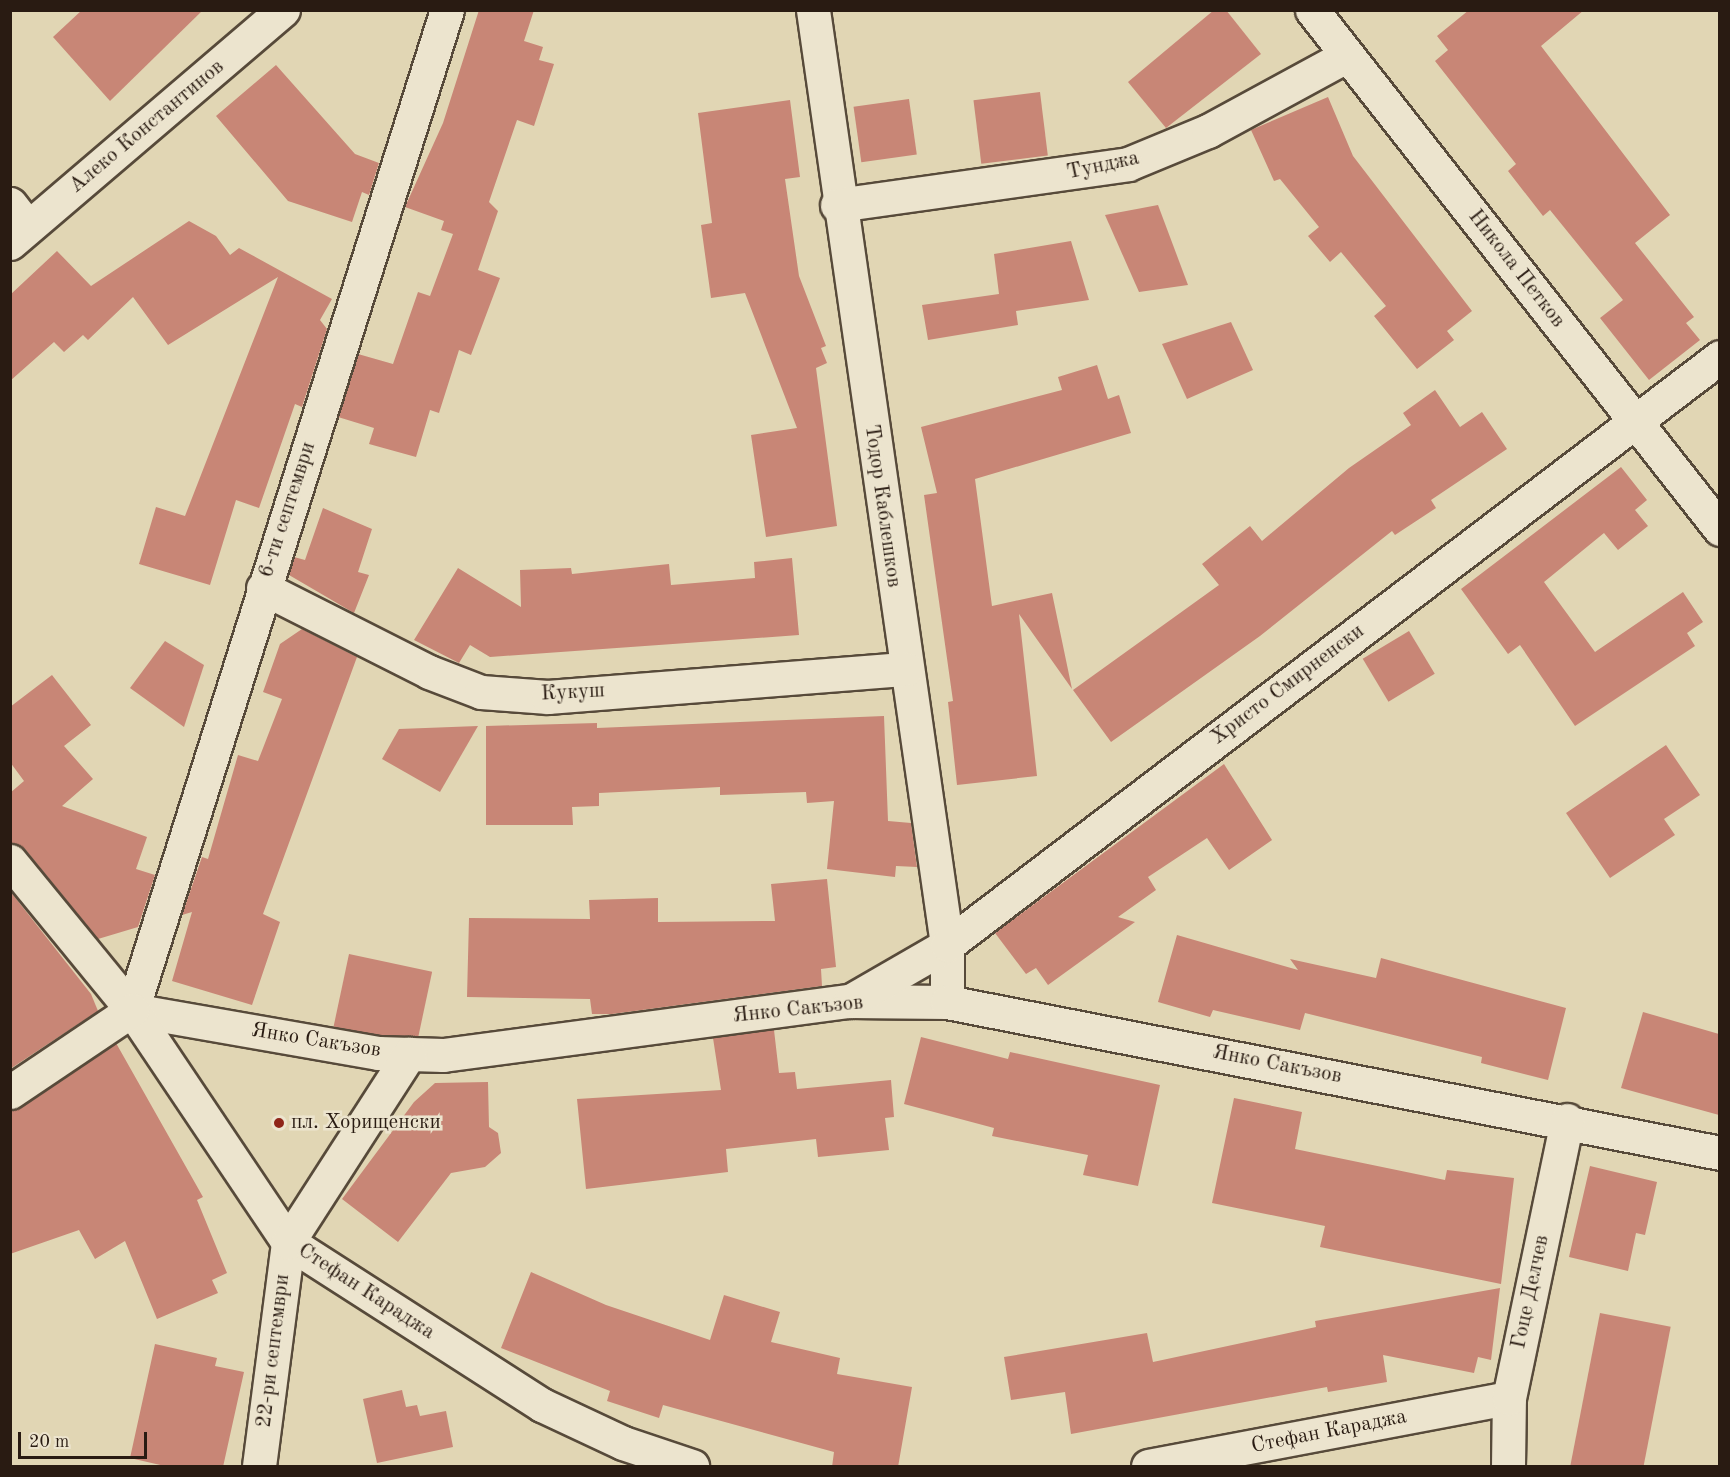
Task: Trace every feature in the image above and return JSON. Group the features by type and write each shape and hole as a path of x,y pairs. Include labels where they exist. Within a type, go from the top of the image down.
{"street":[{"name":"Алеко Константинов","path":"16,225 283,10"},
{"name":"6-ти септември","path":"132,1010 263,588 447,10"},
{"name":"Тодор Каблешков","path":"813,10 837,205 947,945 947,1002"},
{"name":"Никола Петков","path":"1312,10 1346,56 1636,420 1719,529"},
{"name":"Тунджа","path":"837,205 1128,164 1208,131 1346,56"},
{"name":"Христо Смирненски","path":"850,1001 947,945 1719,357"},
{"name":"Кукуш","path":"263,588 429,672 481,692 548,697 906,669"},
{"path":"10,861 132,1010 10,1092"},
{"name":"Янко Сакъзов","path":"132,1010 409,1054 443,1055 850,1001 947,1002 1567,1120 1719,1153"},
{"name":"Стефан Караджа","path":"132,1010 288,1242 542,1405 623,1443 692,1467"},
{"name":"22-ри септември","path":"259,1467 288,1242 409,1054"},
{"name":"Гоце Делчев","path":"1508,1467 1509,1398 1567,1120"},
{"name":"Стефан Караджа","path":"1148,1467 1509,1398"}],"building":[{"path":"82,10 203,10 110,101 53,37"},
{"path":"479,10 534,10 524,41 543,47 539,60 554,64 534,126 517,120 489,202 498,211 478,270 500,278 471,355 459,350 439,413 430,410 416,457 369,444 374,428 338,417 358,354 393,364 418,292 430,296 453,234 441,230 444,221 405,207 443,123"},
{"path":"1214,10 1226,10 1261,54 1166,128 1128,82"},
{"path":"1469,10 1584,10 1541,46 1670,215 1635,243 1694,317 1686,323 1700,340 1649,380 1600,318 1623,300 1550,210 1543,216 1508,171 1516,164 1435,61 1448,50 1437,36"},
{"path":"276,65 355,154 379,163 369,195 362,192 352,222 288,201 216,116"},
{"path":"1040,92 1048,156 981,164 973,100"},
{"path":"1328,97 1353,156 1472,311 1447,331 1454,340 1417,369 1374,316 1386,306 1341,252 1330,262 1308,236 1319,227 1280,179 1274,181 1251,130"},
{"path":"909,99 917,154 861,162 854,107"},
{"path":"790,100 800,177 785,179 799,276 826,346 821,348 827,363 816,368 837,526 766,537 751,435 797,428 745,293 711,298 701,225 712,223 698,113"},
{"path":"1158,205 1188,285 1139,292 1105,215"},
{"path":"189,221 216,236 230,255 239,248 332,299 320,320 327,329 302,407 295,404 259,508 236,500 210,585 139,564 156,507 185,516 278,277 168,345 133,297 88,340 83,335 64,352 54,342 10,381 10,295 57,251 91,286"},
{"path":"1071,241 1089,300 1016,311 1018,325 928,340 922,305 999,294 994,254"},
{"path":"1231,322 1253,370 1187,399 1162,344"},
{"path":"1097,365 1108,399 1119,395 1131,433 975,479 992,606 1052,593 1072,689 1019,614 1037,776 957,785 948,702 953,701 924,495 937,493 921,427 1062,390 1058,377"},
{"path":"1435,390 1460,427 1482,412 1507,449 1431,500 1436,508 1395,535 1392,531 1260,636 1111,742 1073,690 1219,585 1202,564 1250,526 1262,541 1349,468 1411,425 1403,413"},
{"path":"1621,467 1647,500 1635,510 1648,526 1618,550 1604,533 1544,582 1595,652 1683,592 1703,622 1687,633 1695,646 1575,726 1520,645 1508,654 1461,589"},
{"path":"323,508 372,529 358,572 369,575 354,613 289,575 294,557 305,560"},
{"path":"792,558 799,635 490,657 470,645 459,663 414,640 458,568 521,607 520,570 571,568 572,574 669,564 671,585 755,578 754,562"},
{"path":"302,629 357,657 263,914 280,922 252,1005 172,981 192,912 182,915 202,857 208,859 238,755 258,761 282,699 263,692 280,644"},
{"path":"1409,631 1435,674 1388,702 1363,659"},
{"path":"165,641 204,665 184,727 130,688"},
{"path":"52,675 91,725 64,746 93,779 62,806 147,837 136,869 155,875 138,927 98,939 25,849 10,843 10,793 24,781 10,762 10,707"},
{"path":"884,716 888,821 911,823 917,867 896,866 895,877 827,869 834,801 807,803 806,792 720,795 720,787 599,793 599,806 572,807 573,825 486,825 486,726 597,723 597,728"},
{"path":"478,726 440,792 382,759 399,729"},
{"path":"1666,745 1700,795 1664,819 1675,835 1610,878 1566,813"},
{"path":"1224,764 1272,840 1229,870 1207,838 1148,877 1156,890 1118,917 1135,922 1048,985 1036,968 1026,974 995,933"},
{"path":"827,879 836,967 821,969 822,986 612,1014 592,1014 590,999 467,997 469,918 590,919 589,900 658,898 658,922 775,921 771,884"},
{"path":"10,891 91,994 98,1011 10,1069"},
{"path":"1177,935 1298,970 1290,959 1376,978 1381,958 1566,1008 1548,1080 1481,1063 1482,1057 1305,1013 1300,1030 1213,1010 1210,1017 1158,1002"},
{"path":"349,954 432,972 417,1044 334,1026"},
{"path":"1643,1012 1719,1034 1719,1115 1621,1088"},
{"path":"774,1030 779,1073 795,1072 797,1089 891,1080 894,1117 885,1118 889,1150 818,1157 816,1139 726,1149 728,1172 586,1189 577,1099 721,1090 713,1038"},
{"path":"921,1037 1008,1059 1010,1052 1160,1085 1138,1186 1083,1175 1088,1155 992,1136 994,1128 904,1104"},
{"path":"116,1043 203,1197 197,1200 227,1273 212,1280 218,1293 157,1319 125,1241 95,1259 79,1230 10,1254 10,1111"},
{"path":"488,1082 489,1127 498,1133 501,1153 485,1167 451,1173 398,1242 342,1199 414,1102 435,1083"},
{"path":"1234,1098 1302,1112 1295,1149 1445,1180 1447,1170 1514,1178 1501,1284 1320,1247 1325,1226 1212,1203"},
{"path":"1590,1166 1657,1182 1645,1235 1636,1233 1628,1271 1569,1257"},
{"path":"531,1272 606,1305 710,1340 724,1295 780,1312 771,1342 840,1358 837,1374 912,1387 898,1467 832,1467 834,1452 663,1405 659,1418 607,1401 610,1391 501,1348"},
{"path":"1500,1288 1491,1360 1478,1357 1474,1373 1383,1355 1387,1382 1328,1392 1327,1387 1071,1434 1065,1392 1011,1400 1004,1357 1147,1333 1153,1362 1316,1327 1315,1321"},
{"path":"1600,1313 1671,1327 1644,1466 1570,1466"},
{"path":"155,1344 217,1358 215,1366 244,1372 223,1467 169,1467 130,1458"},
{"path":"402,1390 406,1407 417,1405 420,1416 446,1411 453,1447 377,1463 363,1399"}],"place":[{"name":"пл. Хорищенски","path":"279,1123"}]}
